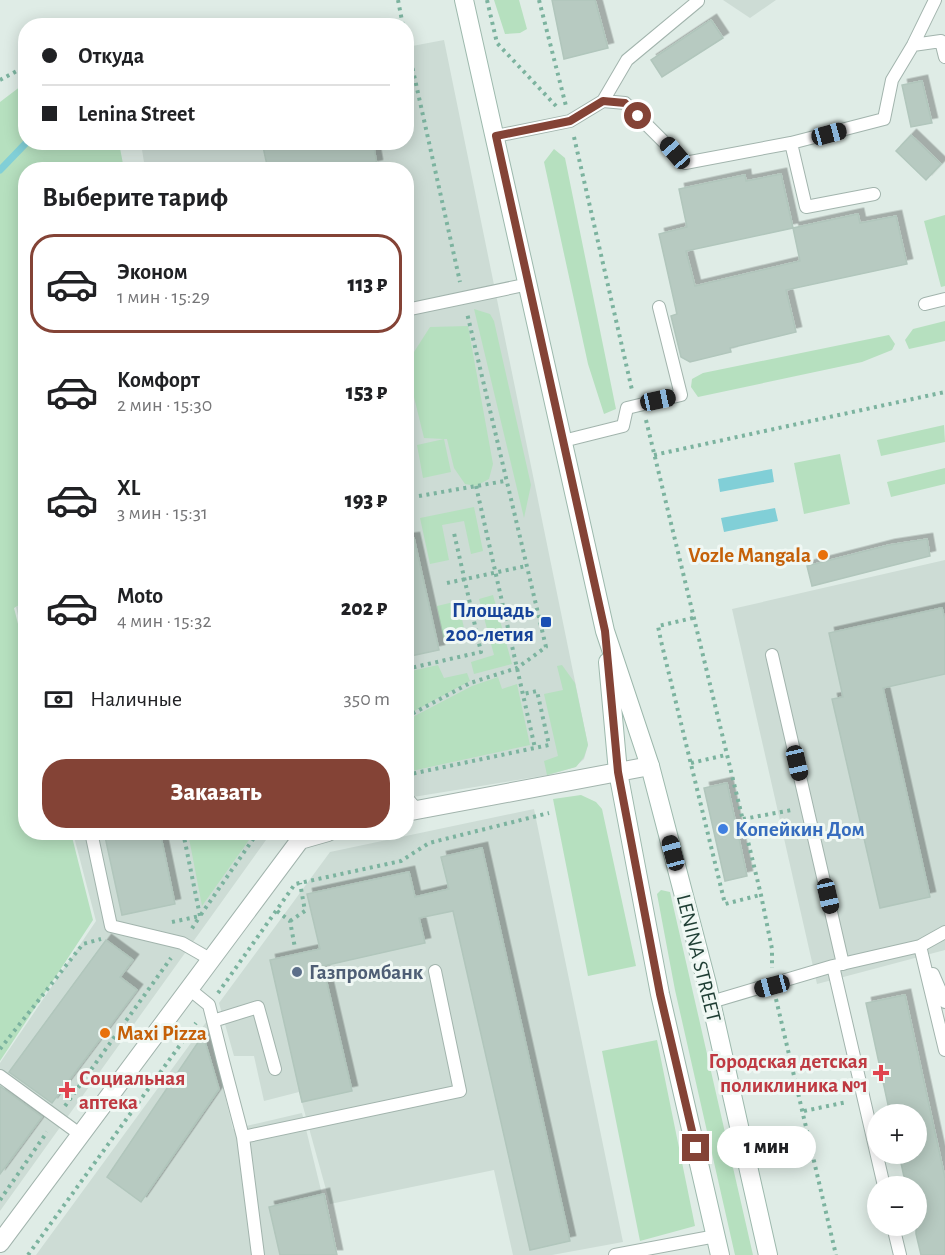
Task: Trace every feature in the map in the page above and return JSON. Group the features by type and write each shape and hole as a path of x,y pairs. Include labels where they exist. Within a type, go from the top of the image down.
{"main road":[{"name":"LENINA STREET","path":"464,0 605,631 650,766 711,1002 768,1255"},
{"name":"LENINA STREET","path":"605,631 618,772 660,994 720,1255"},
{"path":"414,806 650,766"},
{"path":"0,1243 300,840"}],"lane":[{"path":"603,101 625,103 685,164 791,143 884,119 892,80 913,45 935,0"},
{"path":"496,136 570,121 603,101 627,60 698,1"},
{"path":"913,45 941,41 945,57"},
{"path":"791,143 806,207 874,194"},
{"path":"414,308 529,284"},
{"path":"925,304 945,299"},
{"path":"563,441 623,426 627,408 635,404 681,395 659,307"},
{"path":"772,655 807,807 864,1098 882,1176"},
{"path":"93,840 111,926 182,943 210,959"},
{"path":"711,1002 838,965 920,946 945,932"},
{"path":"920,946 945,1002"},
{"path":"920,946 945,1050"},
{"path":"243,1137 460,1091 435,970"},
{"path":"188,988 208,1005 213,1022 243,1137 258,1255"},
{"path":"213,1022 258,1007 275,1069"},
{"path":"0,1076 81,1135"},
{"path":"615,1255 716,1236"},
{"path":"895,1236 900,1255"}],"path":[{"path":"398,0 402,18"},
{"path":"487,0 497,43 570,121"},
{"path":"539,0 570,121 635,404 644,415 760,895 772,949 772,986 804,1112 836,1255"},
{"path":"0,80 18,70"},
{"path":"414,75 505,481 546,647 517,668 470,683 414,713"},
{"path":"654,455 945,392"},
{"path":"419,496 505,481"},
{"path":"476,486 535,748"},
{"path":"414,667 481,652 454,533"},
{"path":"447,583 526,566"},
{"path":"693,618 658,626 691,764 725,904 760,895"},
{"path":"414,773 549,745 537,691 523,694"},
{"path":"691,764 726,755"},
{"path":"742,819 807,807"},
{"path":"0,1200 200,916 185,840"},
{"path":"290,921 305,911 300,883"},
{"path":"277,911 290,921 295,948"},
{"path":"804,1112 864,1098"}],"shaded area":[{"path":"723,0 776,0 750,18"},
{"path":"444,40 588,745 584,759 575,767 548,775 414,797 414,162 144,162 142,150 414,150 414,46"},
{"path":"945,560 945,950 817,984 732,609"},
{"path":"534,809 623,1242 552,1255 513,1255 494,1170 330,1204 299,1092 264,1101 254,1056 234,1056 219,1003 330,852 387,840 414,840 414,834"},
{"path":"75,840 266,840 0,1211 0,1063 96,921"},
{"path":"207,1021 233,1129 302,1113 337,1255 36,1255"}],"green space":[{"path":"494,0 519,0 527,29 520,33 505,34"},
{"path":"18,88 18,150 120,150 123,162 18,162 18,606 14,608 18,624 18,840 73,840 93,920 0,1061 0,102"},
{"path":"554,149 565,158 616,409 604,414 588,364 544,162"},
{"path":"945,215 945,286 941,287 924,221"},
{"path":"474,309 490,314 494,321 531,485 524,518"},
{"path":"945,321 945,341 909,349 905,340 913,329"},
{"path":"468,326 493,464 489,479 476,486 465,484 454,468 447,439 424,438 414,397 414,352 430,327"},
{"path":"889,335 895,344 892,350 862,362 698,397 691,387 692,379 703,373"},
{"path":"944,425 945,442 881,456 877,440"},
{"path":"444,439 451,472 423,478 417,445"},
{"path":"840,454 850,504 804,514 794,463"},
{"path":"945,468 945,484 891,497 887,482"},
{"path":"474,507 483,551 471,554 464,521 442,525 449,560 430,564 420,518"},
{"path":"493,595 512,664 474,674 471,662 494,655 479,599"},
{"path":"458,601 466,637 444,641 437,606"},
{"path":"438,665 444,678 467,673 470,681 414,711 414,670"},
{"path":"562,665 575,683 588,745 584,757 576,767 547,775 544,761 558,756 544,694 563,690 557,666"},
{"path":"498,677 502,689 517,684 530,745 414,770 414,716 472,686"},
{"path":"581,795 596,802 602,809 636,966 588,976 553,799"},
{"path":"189,840 249,840 202,906"},
{"path":"661,890 670,892 753,1255 735,1255 675,990 657,894"},
{"path":"657,1040 695,1226 640,1241 602,1051"}],"water":[{"path":"772,469 774,482 720,492 718,479"},
{"path":"775,508 778,521 724,532 721,518"}],"building":[{"path":"552,0 595,0 608,48 564,59"},
{"path":"711,20 723,38 662,77 651,60"},
{"path":"922,81 932,123 911,127 902,85"},
{"path":"911,135 941,164 926,180 896,151"},
{"path":"264,150 374,150 376,162 266,162"},
{"path":"781,174 793,228 858,214 860,223 896,216 907,264 786,290 796,332 730,348 731,352 690,362 681,357 671,316 677,314 659,234 687,227 679,189 745,175 746,181","holes":["793,228 800,261 695,286 686,251"]},
{"path":"414,538 439,650 414,655"},
{"path":"927,539 930,556 812,586 807,566 889,545"},
{"path":"942,608 945,620 945,674 883,688 930,897 880,908 832,699 843,697 829,633"},
{"path":"727,783 747,876 725,881 704,788"},
{"path":"106,840 162,840 175,904 122,915"},
{"path":"482,848 570,1241 530,1250 453,911 419,918 425,943 323,966 352,1091 302,1102 270,960 320,949 307,894 409,872 415,897 449,889 441,857"},
{"path":"106,940 133,960 120,977 137,990 52,1103 9,1072"},
{"path":"905,995 945,1178 945,1255 921,1255 916,1236 927,1236 927,1176 904,1176 901,1164 927,1164 927,1104 888,1104 866,1003"},
{"path":"203,1035 219,1089 141,1202 107,1177"},
{"path":"0,1086 42,1117 0,1174"},
{"path":"324,1194 337,1255 280,1255 269,1207"}],"waterway":[{"path":"0,170 19,150"}],"place":[{"name":"Vozle Mangala","path":"823,555"},
{"name":"Площадь 200-летия","path":"546,622"},
{"name":"Копейкин Дом","path":"723,829"},
{"name":"Газпромбанк","path":"297,972"},
{"name":"Maxi Pizza","path":"105,1033"},
{"name":"Городская детская поликлиника №1","path":"881,1073"},
{"name":"Социальная аптека","path":"67,1090"}],"route":[{"path":"638,116 625,103 603,101 570,121 496,136 605,631 618,772 660,994 696,1148"}]}
